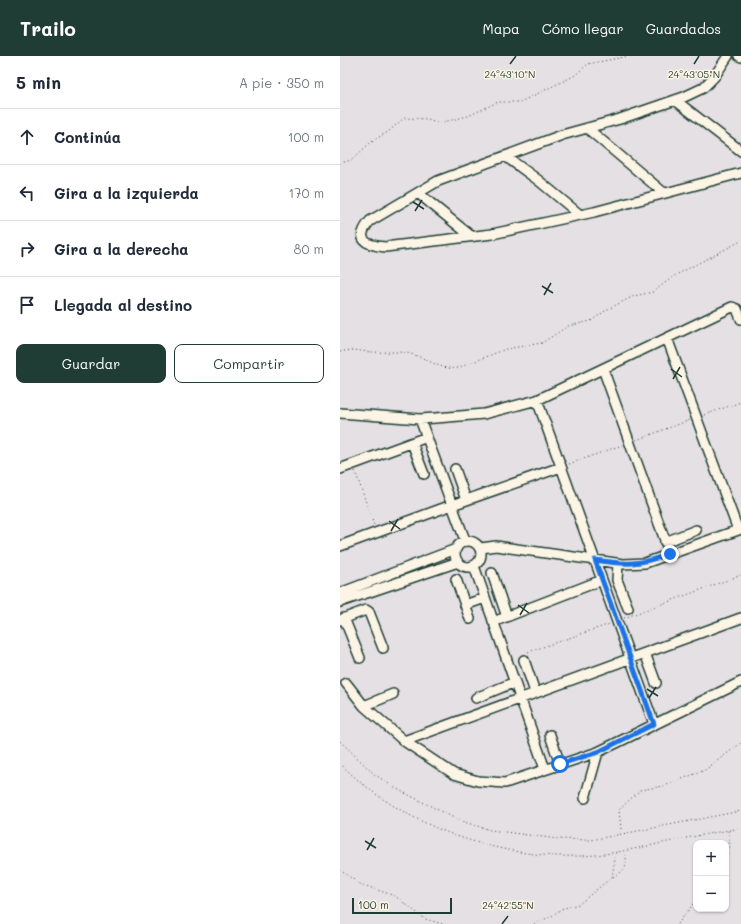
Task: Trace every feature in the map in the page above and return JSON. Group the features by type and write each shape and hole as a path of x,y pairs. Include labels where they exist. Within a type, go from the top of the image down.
{"street":[{"path":"728,56 714,77 703,88 675,100 562,135 438,181 370,221 362,232 364,241 371,245 385,247 492,234 580,214 741,173"},
{"path":"675,100 741,151"},
{"path":"587,128 664,193"},
{"path":"505,156 538,180 580,214"},
{"path":"418,193 471,236"},
{"path":"340,413 420,419 484,414 537,400 732,307 737,309 741,319"},
{"path":"481,548 496,546 618,564 645,563 739,529 667,338"},
{"path":"603,369 670,554"},
{"path":"537,400 654,724"},
{"path":"420,419 465,540"},
{"path":"340,469 427,437"},
{"path":"412,443 424,474"},
{"path":"340,546 561,467"},
{"path":"455,469 466,500"},
{"path":"665,542 696,530"},
{"path":"465,540 471,540 477,543 481,548 482,555 480,561 474,566 463,566 458,562 455,556 456,549 459,544 465,540"},
{"path":"342,597 456,549"},
{"path":"342,597 458,562"},
{"path":"618,564 617,580 628,608"},
{"path":"474,566 545,769"},
{"path":"492,573 507,617"},
{"path":"456,579 470,619"},
{"path":"493,622 602,580"},
{"path":"466,605 485,598"},
{"path":"360,658 342,619 366,610 369,612 383,648"},
{"path":"404,741 520,697 630,659 741,618"},
{"path":"645,653 656,683"},
{"path":"524,660 535,692"},
{"path":"476,698 515,682"},
{"path":"346,683 364,706 404,741 454,774 478,781 505,782 598,752 741,682"},
{"path":"364,706 393,694"},
{"path":"550,735 560,764"},
{"path":"585,798 598,752"}],"path":[{"path":"340,163 352,160 372,141 388,132 404,118 428,119 439,122 468,116 498,102 520,102 574,76 588,64 629,56"},
{"path":"340,352 351,350 375,352 392,351 415,355 437,366 451,369 458,368 506,349 542,343 568,326 591,321 608,309 634,296 653,292 660,288 666,280 741,241"},
{"path":"561,467 741,402"},
{"path":"353,464 377,533"},
{"path":"340,741 374,774 395,788 458,820 490,830 558,840 591,840 741,811"},
{"path":"621,829 619,810 635,793 648,787 655,788 664,786 682,777 705,770 741,743"},
{"path":"340,763 363,784 386,801 430,825 457,836 512,851 558,856 616,853 741,828"},
{"path":"728,830 729,849"},
{"path":"534,924 552,916 561,909 579,904 612,877 626,868 628,864 625,852"},
{"path":"612,877 616,853"},
{"path":"340,870 360,884 395,896 425,919 443,924"},
{"path":"678,924 693,904"}],"route":[{"path":"560,764 598,752 654,724 595,560 623,564 645,563 670,554"}]}
